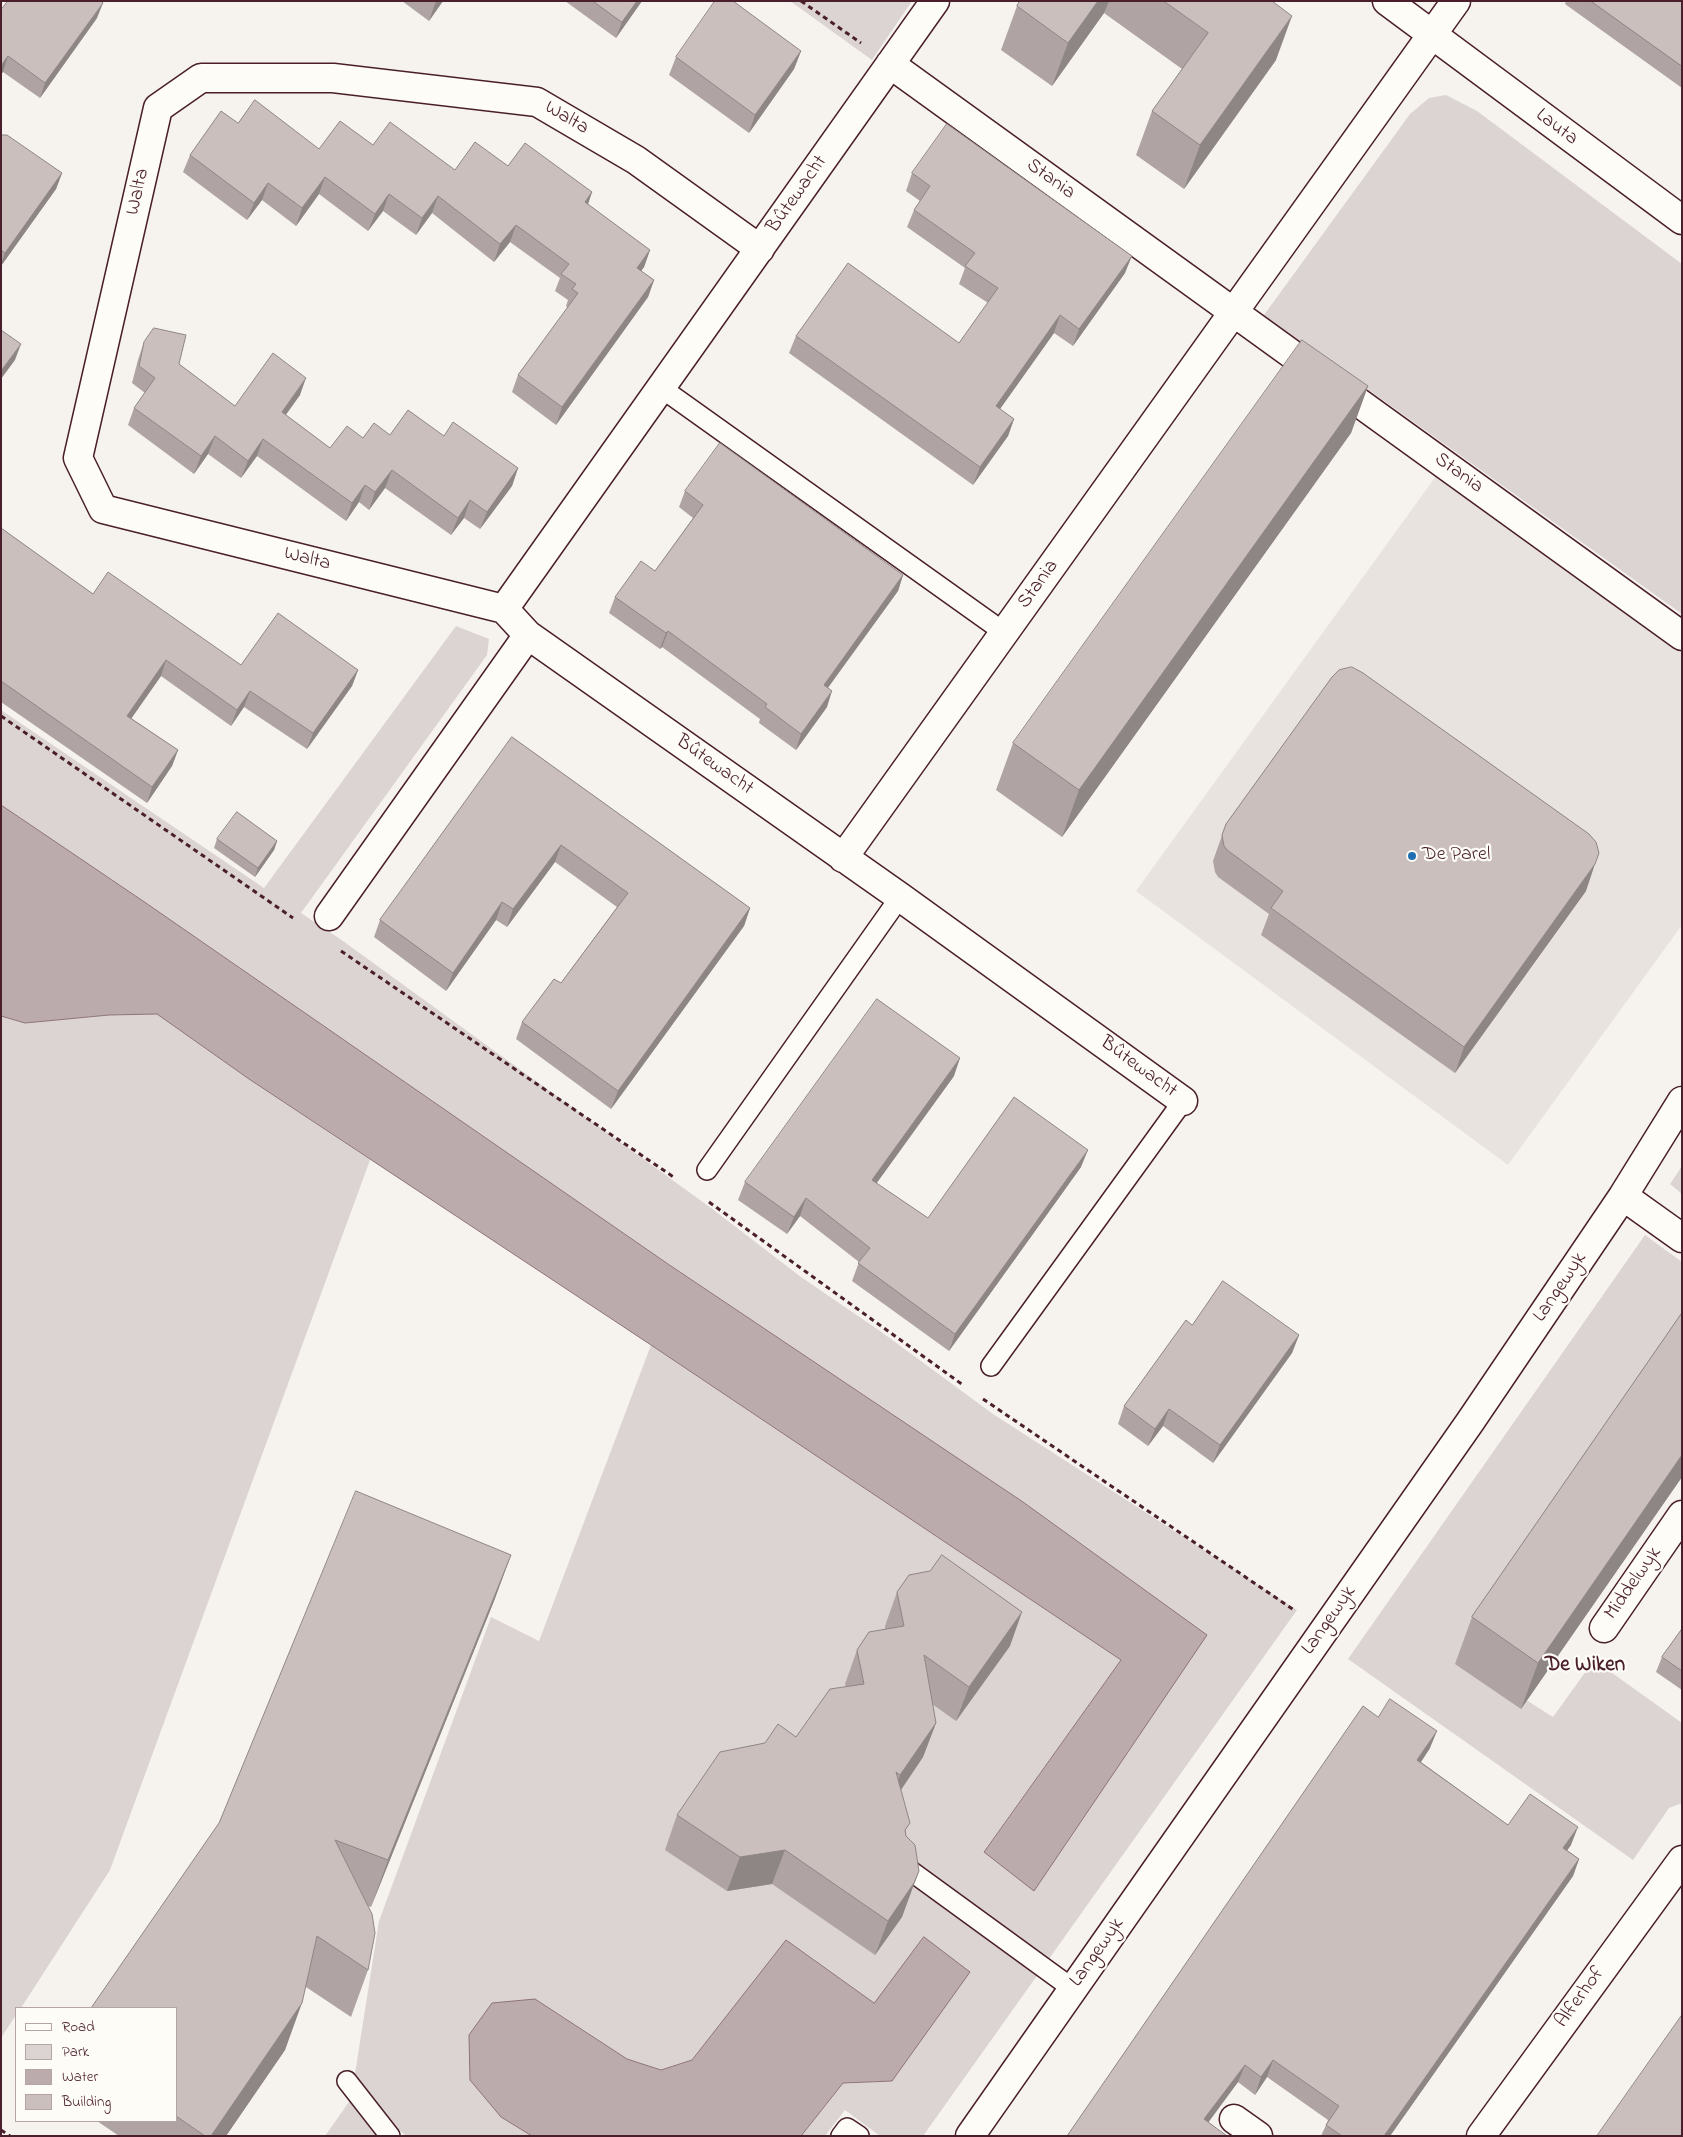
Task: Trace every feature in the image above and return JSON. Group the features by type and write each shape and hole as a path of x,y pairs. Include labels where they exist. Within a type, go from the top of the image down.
{"street":[{"name":"Bûtewacht","path":"935,1 504,609 528,635 900,897 1183,1101"},
{"name":"Lauta","path":"1387,1 1682,220"},
{"name":"Stania","path":"843,858 1456,1"},
{"name":"Stania","path":"890,64 1682,636"},
{"name":"Walta","path":"504,609 103,509 78,458 158,108 201,78 333,78 537,102 636,160 760,249"},
{"path":"329,916 528,635"},
{"name":"Langewyk","path":"970,2136 1470,1422 1622,1196 1682,1101"},
{"path":"1622,1196 1682,1238"},
{"name":"Middelwyk","path":"1604,1628 1682,1515"},
{"name":"Alferhof","path":"1481,2136 1682,1860"},
{"path":"1234,2119 1258,2136"}],"lane":[{"path":"660,387 1005,633"},
{"path":"707,1170 900,897"},
{"name":"Bûtewacht","path":"991,1366 1183,1101"},
{"path":"904,1866 1073,1990"},
{"path":"346,2081 390,2136"},
{"path":"841,2136 847,2128 859,2136"}],"path":[{"path":"801,1 890,64"},
{"path":"1,716 299,922"},
{"path":"339,950 676,1179"},
{"path":"708,1202 964,1386"},
{"path":"980,1397 1324,1630"},
{"path":"1,2130 10,2136"}],"shaded area":[{"path":"1436,476 1682,654 1682,925 1508,1165 1136,891"}],"green space":[{"path":"790,1 912,1 872,60"},
{"path":"1446,95 1477,111 1682,264 1682,614 1264,315 1410,114 1429,98"},
{"path":"456,626 489,639 487,655 301,913 343,941 711,1208 801,1277 880,1331 993,1414 1297,1610 923,2136 880,2136 845,2110 825,2136 801,2136 843,2083 892,2081 874,2003 786,1941 692,2060 661,2070 627,2059 535,1999 501,2117 532,2136 407,2136 400,2131 396,2136 325,2136 351,2099 379,1921 491,1617 539,1641 651,1345 1121,1660 984,1851 1206,1635 1023,1502 668,1264 1,805 1,710 264,888"},
{"path":"157,1014 249,1079 370,1160 110,1870 22,2007 15,2007 15,2017 1,2038 1,1016 25,1023 109,1015"},
{"path":"1682,1166 1682,1194 1670,1184"},
{"path":"1645,1235 1682,1262 1682,1371 1476,1668 1553,1717 1594,1660 1682,1723 1682,1803 1669,1808 1633,1860 1348,1659"}],"water":[{"path":"1,805 668,1264 1023,1502 1207,1635 1034,1891 984,1852 1121,1660 651,1345 249,1079 157,1014 109,1015 25,1023 1,1016"},
{"path":"924,1937 970,1972 892,2081 843,2083 801,2136 532,2136 501,2117 470,2080 469,2035 492,2003 535,1999 627,2059 661,2070 692,2060 786,1940 874,2003"}],"building":[{"path":"8,1 101,1 103,3 45,83 8,56 1,66 1,10"},
{"path":"593,1 637,1 622,22"},
{"path":"715,1 733,1 801,51 755,115 676,57"},
{"path":"1020,1 1098,1 1068,43 1017,6"},
{"path":"1164,1 1272,1 1292,16 1200,145 1152,111 1208,33"},
{"path":"1591,1 1682,1 1682,66"},
{"path":"255,100 319,149 340,121 373,145 390,122 455,170 475,142 508,166 525,143 592,192 585,202 650,250 637,268 654,280 562,407 518,375 578,293 572,289 576,284 561,274 569,264 516,225 500,244 438,196 422,218 389,194 375,214 325,177 302,208 268,183 254,203 190,155 221,111 238,123"},
{"path":"947,124 1132,256 1079,329 1060,315 996,406 1014,419 980,467 796,336 848,263 959,343 998,288 965,266 975,253 914,210 930,186 912,173"},
{"path":"1,135 7,135 62,173 5,253 1,250"},
{"path":"154,328 186,335 179,364 235,406 273,353 306,378 282,412 330,448 347,426 363,438 374,423 390,435 408,410 444,436 453,422 518,468 487,512 470,500 458,518 392,470 375,492 365,485 352,503 263,439 248,461 215,436 201,456 134,408 155,378 139,366 144,342"},
{"path":"1,330 21,344 1,371"},
{"path":"1302,340 1368,386 1079,790 1013,743"},
{"path":"720,443 903,575 824,685 832,691 801,734 765,707 767,704 668,631 666,633 615,597 641,561 655,571 703,505 685,491"},
{"path":"1,528 93,594 108,572 241,665 278,613 358,670 313,733 250,691 237,710 166,660 127,716 178,750 152,787 1,681"},
{"path":"1352,667 1589,834 1596,842 1599,853 1595,864 1464,1047 1271,908 1283,891 1224,846 1222,835 1226,824 1332,677 1339,670"},
{"path":"512,737 750,908 618,1091 522,1022 554,979 561,983 628,893 561,845 513,909 502,902 453,973 380,920"},
{"path":"237,812 277,841 258,868 217,839"},
{"path":"877,999 960,1058 872,1180 928,1218 1014,1097 1088,1150 955,1334 858,1263 870,1248 806,1198 794,1217 745,1182"},
{"path":"1223,1281 1299,1335 1220,1445 1169,1409 1155,1429 1124,1406 1186,1320 1192,1325"},
{"path":"1682,1313 1682,1455 1538,1663 1472,1617"},
{"path":"356,1491 511,1555 388,1860 335,1840 372,1914 375,1933 368,1970 317,1936 302,2003 211,2136 205,2136 178,2117 178,2007 92,2007 219,1823"},
{"path":"942,1555 1022,1612 969,1687 924,1655 936,1723 900,1775 896,1772 910,1823 905,1830 906,1836 915,1845 919,1871 914,1883 888,1921 785,1850 740,1857 677,1815 720,1752 765,1743 778,1724 796,1737 830,1689 864,1684 857,1650 869,1632 904,1626 897,1592 909,1575 930,1571"},
{"path":"1682,1629 1682,1671 1662,1657"},
{"path":"1390,1699 1437,1731 1417,1760 1508,1825 1530,1794 1578,1827 1563,1848 1579,1859 1384,2136 1342,2136 1326,2125 1339,2106 1273,2060 1261,2077 1245,2065 1204,2119 1227,2136 1067,2136 1363,1706 1378,1717"},
{"path":"1682,2015 1682,2136 1597,2136"}],"place":[{"name":"De Parel","path":"1412,856"}],"district":[{"name":"De Wiken","path":"1585,1667"}]}
